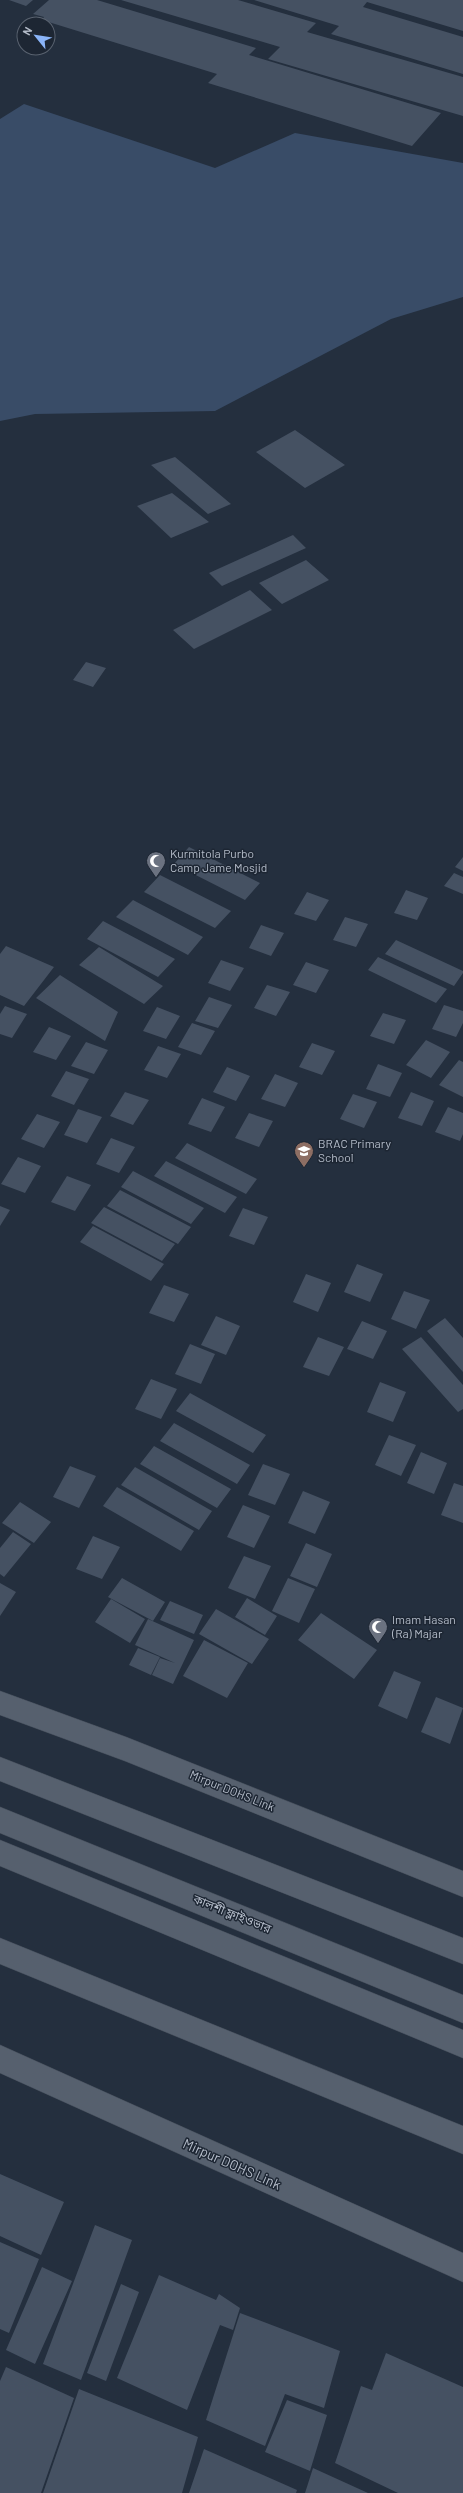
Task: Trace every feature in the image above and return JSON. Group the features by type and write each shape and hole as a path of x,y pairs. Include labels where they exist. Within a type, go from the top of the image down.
{"main road":[{"name":"Mirpur DOHS Link","path":"0,1703 126,1749 463,1884"},
{"path":"0,1769 463,1951"},
{"name":"কালশী ফ্লাইওভার","path":"0,1820 463,2009"},
{"path":"0,1853 463,2044"},
{"path":"0,1952 463,2140"},
{"name":"Mirpur DOHS Link","path":"0,2059 463,2268"}],"water":[{"path":"24,104 215,168 295,133 463,163 463,297 391,319 215,411 35,414 0,421 0,119"}],"building":[{"path":"9,0 33,0 26,6"},
{"path":"49,0 97,0 256,48 249,55 441,113 412,146 208,83 217,74 56,24 56,16 40,16 33,14"},
{"path":"121,0 238,0 316,23 307,32 463,77 463,116 268,59 280,47"},
{"path":"254,0 463,0 463,31 367,2 363,7 463,37 463,74 331,34 339,26"},
{"path":"295,430 345,465 305,488 256,452"},
{"path":"175,457 231,504 208,514 151,465"},
{"path":"172,493 209,522 171,538 137,506"},
{"path":"293,535 306,548 222,586 209,573"},
{"path":"306,560 329,580 282,604 259,583"},
{"path":"250,590 272,610 194,649 173,630"},
{"path":"86,662 106,668 93,687 73,680"},
{"path":"189,847 260,883 245,900 174,864"},
{"path":"463,857 463,871 455,867"},
{"path":"454,873 463,877 463,894 444,886"},
{"path":"160,875 231,911 215,928 144,892"},
{"path":"406,890 428,898 417,920 394,913"},
{"path":"307,892 329,900 316,921 294,914"},
{"path":"133,900 203,937 188,955 116,917"},
{"path":"345,917 368,924 356,947 333,940"},
{"path":"103,921 175,959 158,977 87,939"},
{"path":"261,925 284,933 271,956 249,948"},
{"path":"396,940 463,971 463,973 454,986 385,954"},
{"path":"6,946 54,967 24,1006 0,995 0,954"},
{"path":"99,947 163,986 144,1004 79,965"},
{"path":"378,957 447,989 436,1003 368,970"},
{"path":"221,960 244,968 230,991 208,983"},
{"path":"306,962 329,970 316,993 293,985"},
{"path":"60,975 118,1012 105,1041 36,998"},
{"path":"267,985 290,992 276,1016 254,1008"},
{"path":"209,997 232,1005 218,1028 195,1021"},
{"path":"444,1005 463,1011 463,1023 456,1037 432,1029"},
{"path":"5,1006 27,1014 12,1038 0,1034 0,1014"},
{"path":"157,1007 180,1016 166,1039 143,1031"},
{"path":"383,1013 406,1020 394,1044 370,1036"},
{"path":"192,1023 215,1031 201,1055 178,1047"},
{"path":"49,1027 71,1036 56,1060 33,1052"},
{"path":"426,1040 450,1052 431,1078 406,1065"},
{"path":"86,1042 108,1050 94,1074 71,1066"},
{"path":"312,1043 335,1051 322,1075 299,1067"},
{"path":"158,1046 181,1054 167,1078 144,1070"},
{"path":"459,1060 463,1062 463,1097 439,1085"},
{"path":"378,1064 402,1073 390,1097 366,1089"},
{"path":"227,1067 250,1076 236,1101 213,1092"},
{"path":"66,1071 89,1079 74,1105 51,1096"},
{"path":"275,1074 298,1083 285,1107 261,1099"},
{"path":"125,1092 149,1100 133,1125 110,1116"},
{"path":"411,1092 434,1101 422,1126 398,1118"},
{"path":"353,1094 377,1102 364,1128 340,1119"},
{"path":"202,1098 225,1107 211,1132 188,1124"},
{"path":"448,1107 463,1113 463,1134 460,1141 435,1132"},
{"path":"78,1109 102,1117 87,1143 64,1135"},
{"path":"249,1113 273,1121 259,1147 235,1138"},
{"path":"37,1114 60,1122 44,1148 21,1139"},
{"path":"111,1138 135,1147 119,1173 96,1164"},
{"path":"187,1143 257,1179 246,1194 175,1158"},
{"path":"18,1157 41,1166 25,1193 1,1184"},
{"path":"166,1161 237,1197 225,1213 154,1176"},
{"path":"133,1171 204,1208 191,1224 121,1187"},
{"path":"67,1176 91,1185 75,1211 51,1202"},
{"path":"120,1190 191,1227 178,1244 107,1206"},
{"path":"0,1206 10,1210 0,1226"},
{"path":"104,1207 175,1244 162,1261 91,1223"},
{"path":"243,1208 268,1217 254,1245 229,1236"},
{"path":"93,1226 164,1264 151,1281 80,1242"},
{"path":"357,1264 383,1274 370,1302 344,1292"},
{"path":"306,1274 331,1283 318,1312 293,1302"},
{"path":"164,1285 189,1294 174,1322 149,1313"},
{"path":"404,1291 430,1300 416,1329 391,1319"},
{"path":"216,1316 240,1326 226,1355 201,1345"},
{"path":"445,1318 463,1338 463,1372 427,1331"},
{"path":"362,1321 387,1331 373,1359 347,1349"},
{"path":"318,1337 344,1347 329,1376 303,1367"},
{"path":"421,1337 463,1385 463,1409 458,1412 402,1349"},
{"path":"190,1344 215,1354 201,1384 175,1374"},
{"path":"151,1379 177,1389 161,1419 135,1409"},
{"path":"380,1382 406,1392 393,1422 367,1412"},
{"path":"190,1393 266,1435 253,1453 176,1411"},
{"path":"174,1423 250,1465 237,1484 160,1441"},
{"path":"389,1435 416,1445 401,1476 375,1465"},
{"path":"154,1446 231,1489 217,1508 140,1464"},
{"path":"421,1452 447,1463 434,1494 407,1483"},
{"path":"263,1464 290,1474 275,1505 248,1495"},
{"path":"70,1466 96,1476 79,1508 53,1497"},
{"path":"135,1467 212,1511 199,1530 121,1485"},
{"path":"454,1483 463,1486 463,1523 441,1515"},
{"path":"117,1487 194,1531 181,1551 103,1506"},
{"path":"303,1491 330,1502 315,1534 288,1523"},
{"path":"20,1502 51,1522 34,1543 2,1523"},
{"path":"243,1505 270,1516 254,1548 227,1537"},
{"path":"13,1532 31,1544 4,1577 0,1574 0,1548"},
{"path":"93,1536 120,1547 102,1579 76,1569"},
{"path":"306,1543 332,1554 317,1587 290,1576"},
{"path":"244,1556 271,1566 255,1599 228,1588"},
{"path":"122,1578 165,1602 153,1621 108,1597"},
{"path":"288,1578 315,1589 299,1623 272,1611"},
{"path":"0,1583 16,1592 0,1616"},
{"path":"247,1598 277,1616 265,1635 235,1617"},
{"path":"111,1599 145,1619 130,1643 95,1622"},
{"path":"170,1601 203,1615 194,1634 160,1620"},
{"path":"216,1609 269,1639 252,1664 199,1634"},
{"path":"321,1613 377,1650 354,1679 298,1640"},
{"path":"148,1619 194,1640 173,1684 152,1675 160,1658 175,1663 135,1645"},
{"path":"204,1640 248,1663 227,1698 183,1676"},
{"path":"138,1648 160,1657 151,1675 129,1665"},
{"path":"394,1671 421,1682 407,1719 378,1706"},
{"path":"436,1697 463,1708 450,1744 421,1732"},
{"path":"0,2174 64,2202 41,2255 0,2236"},
{"path":"95,2225 132,2240 81,2380 43,2364"},
{"path":"0,2242 39,2259 9,2333 0,2329"},
{"path":"42,2267 72,2281 35,2364 6,2350"},
{"path":"159,2275 216,2300 219,2294 240,2308 233,2330 220,2325 187,2410 117,2378"},
{"path":"121,2284 139,2292 106,2381 87,2373"},
{"path":"240,2313 340,2351 324,2408 285,2394 265,2446 206,2420"},
{"path":"386,2353 463,2387 463,2493 398,2493 335,2463 361,2386 372,2390"},
{"path":"6,2367 74,2398 41,2493 0,2493 0,2381"},
{"path":"79,2389 198,2437 182,2493 43,2493"},
{"path":"287,2400 327,2415 310,2471 265,2452"},
{"path":"204,2449 297,2490 296,2493 189,2493"},
{"path":"313,2468 368,2493 305,2493"}],"place":[{"name":"Kurmitola Purbo Camp Jame Mosjid","path":"156,878"},
{"name":"BRAC Primary School","path":"304,1168"},
{"name":"Imam Hasan (Ra) Majar","path":"378,1644"}]}
